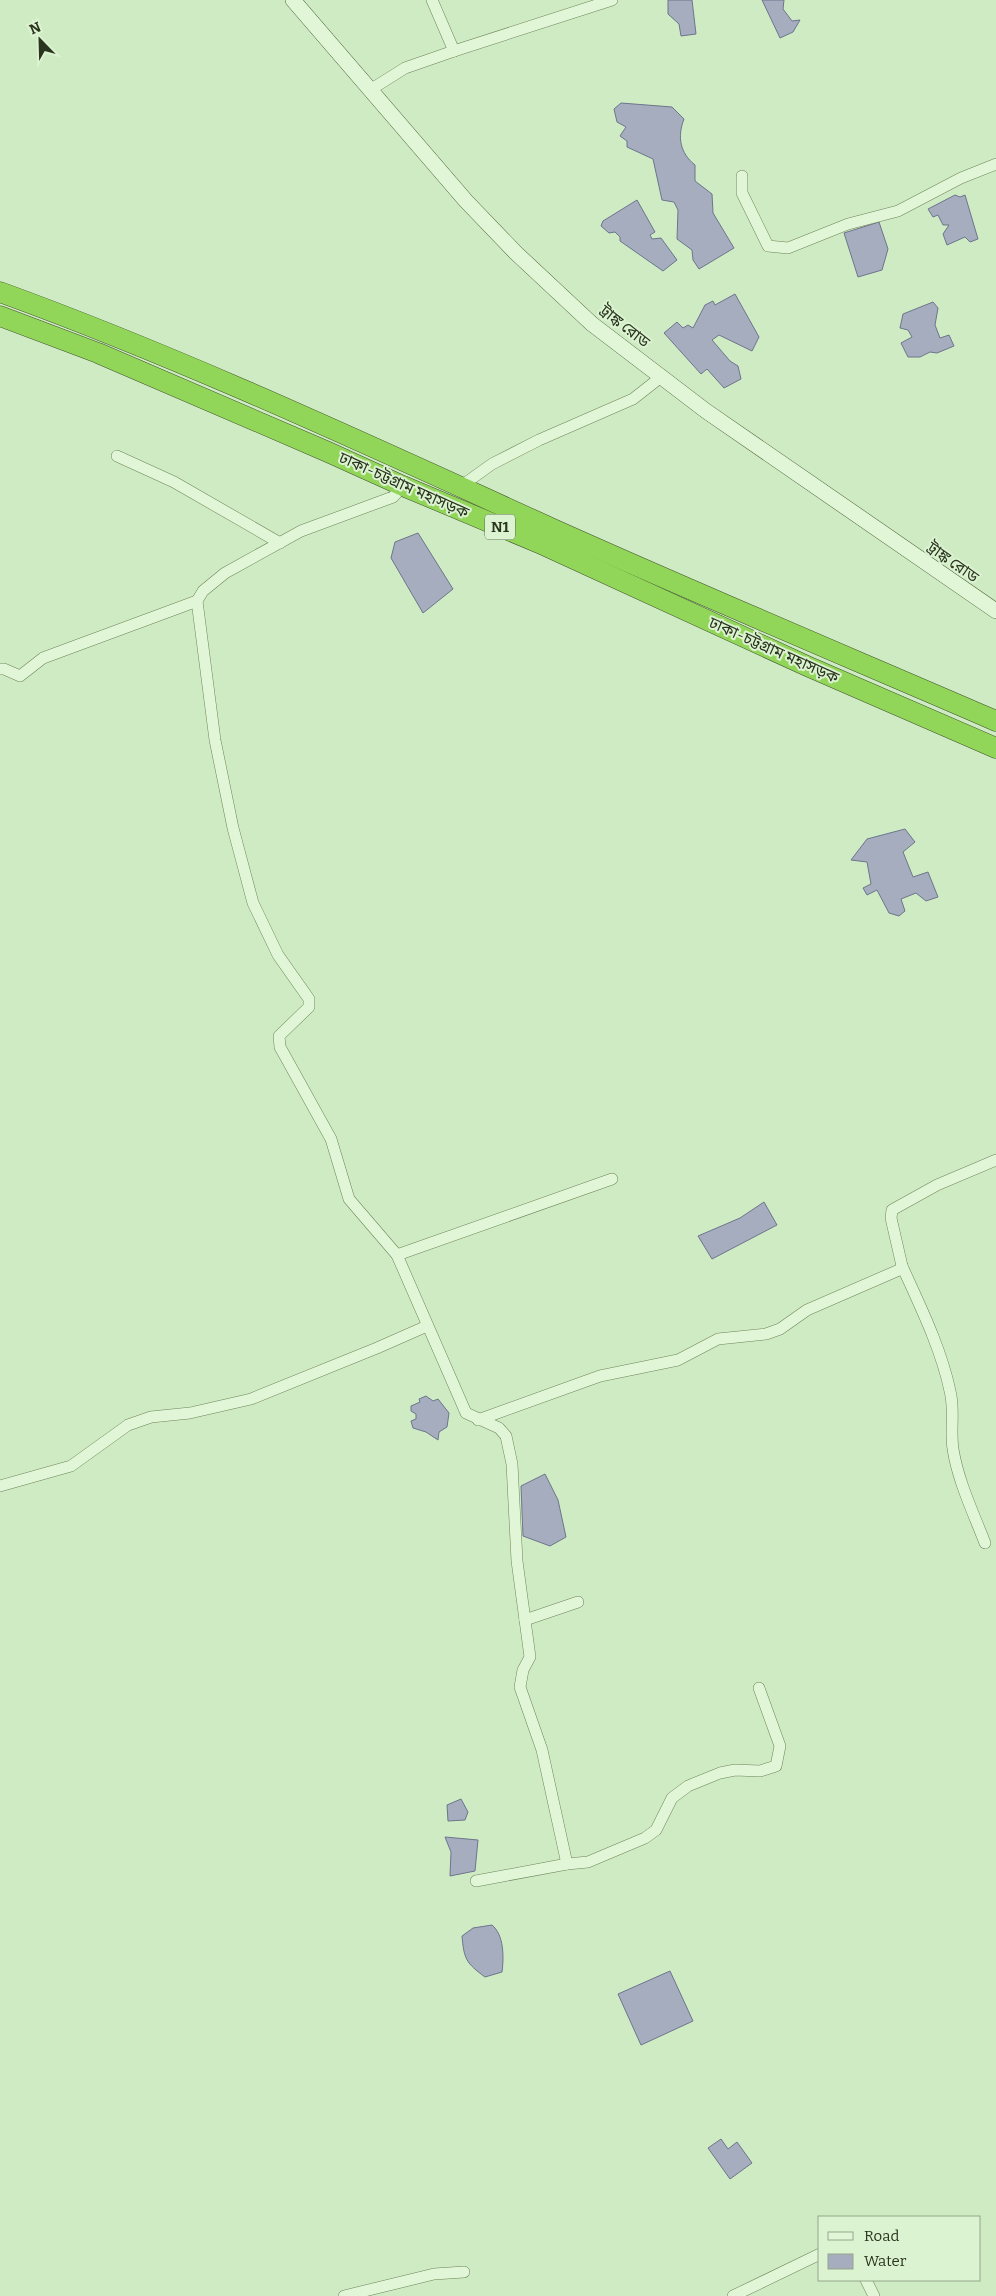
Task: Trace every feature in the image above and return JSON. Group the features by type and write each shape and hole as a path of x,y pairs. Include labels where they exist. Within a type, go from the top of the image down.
{"highway":[{"name":"ঢাকা-চট্টগ্রাম মহাসড়ক","path":"0,292 52,311 305,416 460,487 996,722"},
{"name":"ঢাকা-চট্টগ্রাম মহাসড়ক","path":"0,316 98,353 328,452 538,543 807,666 996,747"},
{"path":"965,734 973,732 978,726 978,718 973,712"},
{"path":"996,730 992,740 996,747"}],"main road":[{"name":"ট্রাঙ্ক রোড","path":"293,0 466,200 516,253 592,324 706,411 996,612"}],"street":[{"path":"432,0 454,51"},
{"path":"370,90 404,68 612,0"},
{"path":"742,176 742,193 768,246 788,248 840,227 898,210 961,178 996,164"},
{"path":"460,487 492,464 539,440 634,399 661,377"},
{"path":"117,456 174,482 280,543"},
{"path":"403,486 393,497 301,531 225,573 203,591 197,601 215,740 233,828 253,903 278,955 309,999 309,1007 279,1036 280,1047 331,1139 349,1199 397,1255 466,1413 499,1428 506,1436 512,1464 517,1561 530,1657 523,1670 520,1686 542,1750 567,1864"},
{"path":"0,669 20,676 43,658 197,601"},
{"path":"985,1543 957,1468 952,1439 953,1409 950,1391 931,1333 902,1266 891,1218 892,1210 937,1184 996,1160"},
{"path":"397,1255 612,1179"},
{"path":"478,1420 600,1376 678,1360 718,1339 766,1334 780,1329 807,1310 899,1270 902,1266"},
{"path":"0,1486 70,1466 128,1425 136,1422 151,1417 190,1413 251,1399 427,1326"},
{"path":"525,1620 578,1602"},
{"path":"476,1881 567,1864 588,1862 645,1838 656,1830 672,1798 688,1786 720,1773 735,1770 760,1771 776,1766 780,1746 759,1688"},
{"path":"733,2296 818,2255"},
{"path":"344,2296 434,2274 464,2272"},
{"path":"866,2281 874,2296"}],"water":[{"path":"668,0 692,0 696,34 681,36 679,24 668,14"},
{"path":"762,0 784,0 783,9 792,21 800,20 793,32 780,38"},
{"path":"621,103 672,107 684,119 680,138 681,144 686,155 695,165 695,181 712,194 713,213 734,248 699,269 693,260 692,250 677,239 678,210 674,202 662,200 653,159 627,147 627,141 620,136 626,127 617,122 614,109"},
{"path":"955,195 960,197 965,195 978,239 970,242 965,237 947,245 943,234 949,225 943,225 938,215 933,217 928,209"},
{"path":"637,200 655,232 650,235 652,239 661,238 677,260 663,271 620,241 620,237 615,232 609,233 601,226 603,221"},
{"path":"879,222 888,249 882,270 858,277 844,233"},
{"path":"735,294 759,337 752,351 719,335 712,340 730,361 738,366 741,379 724,388 707,369 701,374 664,333 677,322 683,328 688,325 693,328 705,305 713,301 715,305"},
{"path":"933,302 938,308 935,325 940,338 949,335 954,346 937,353 930,352 920,357 908,357 901,343 912,337 908,330 900,328 903,314"},
{"path":"418,533 453,589 423,613 391,558 395,542"},
{"path":"905,829 915,842 903,852 913,877 928,872 938,897 926,901 916,893 901,899 905,911 899,916 889,913 877,890 867,895 863,888 871,884 867,862 851,860 867,839"},
{"path":"764,1202 777,1225 712,1259 698,1236 740,1218"},
{"path":"426,1396 433,1401 438,1399 449,1413 447,1427 439,1432 438,1440 426,1432 413,1428 411,1421 416,1419 416,1414 411,1411 411,1406 420,1402 419,1399"},
{"path":"545,1474 558,1500 566,1537 550,1546 523,1536 521,1486"},
{"path":"461,1799 468,1812 465,1820 448,1821 447,1805"},
{"path":"445,1837 478,1840 475,1871 450,1876 451,1852"},
{"path":"492,1925 501,1940 503,1953 502,1972 485,1977 467,1960 462,1936 473,1928"},
{"path":"670,1971 693,2021 641,2045 618,1994"},
{"path":"721,2139 728,2149 737,2142 752,2163 730,2179 708,2148"}]}
